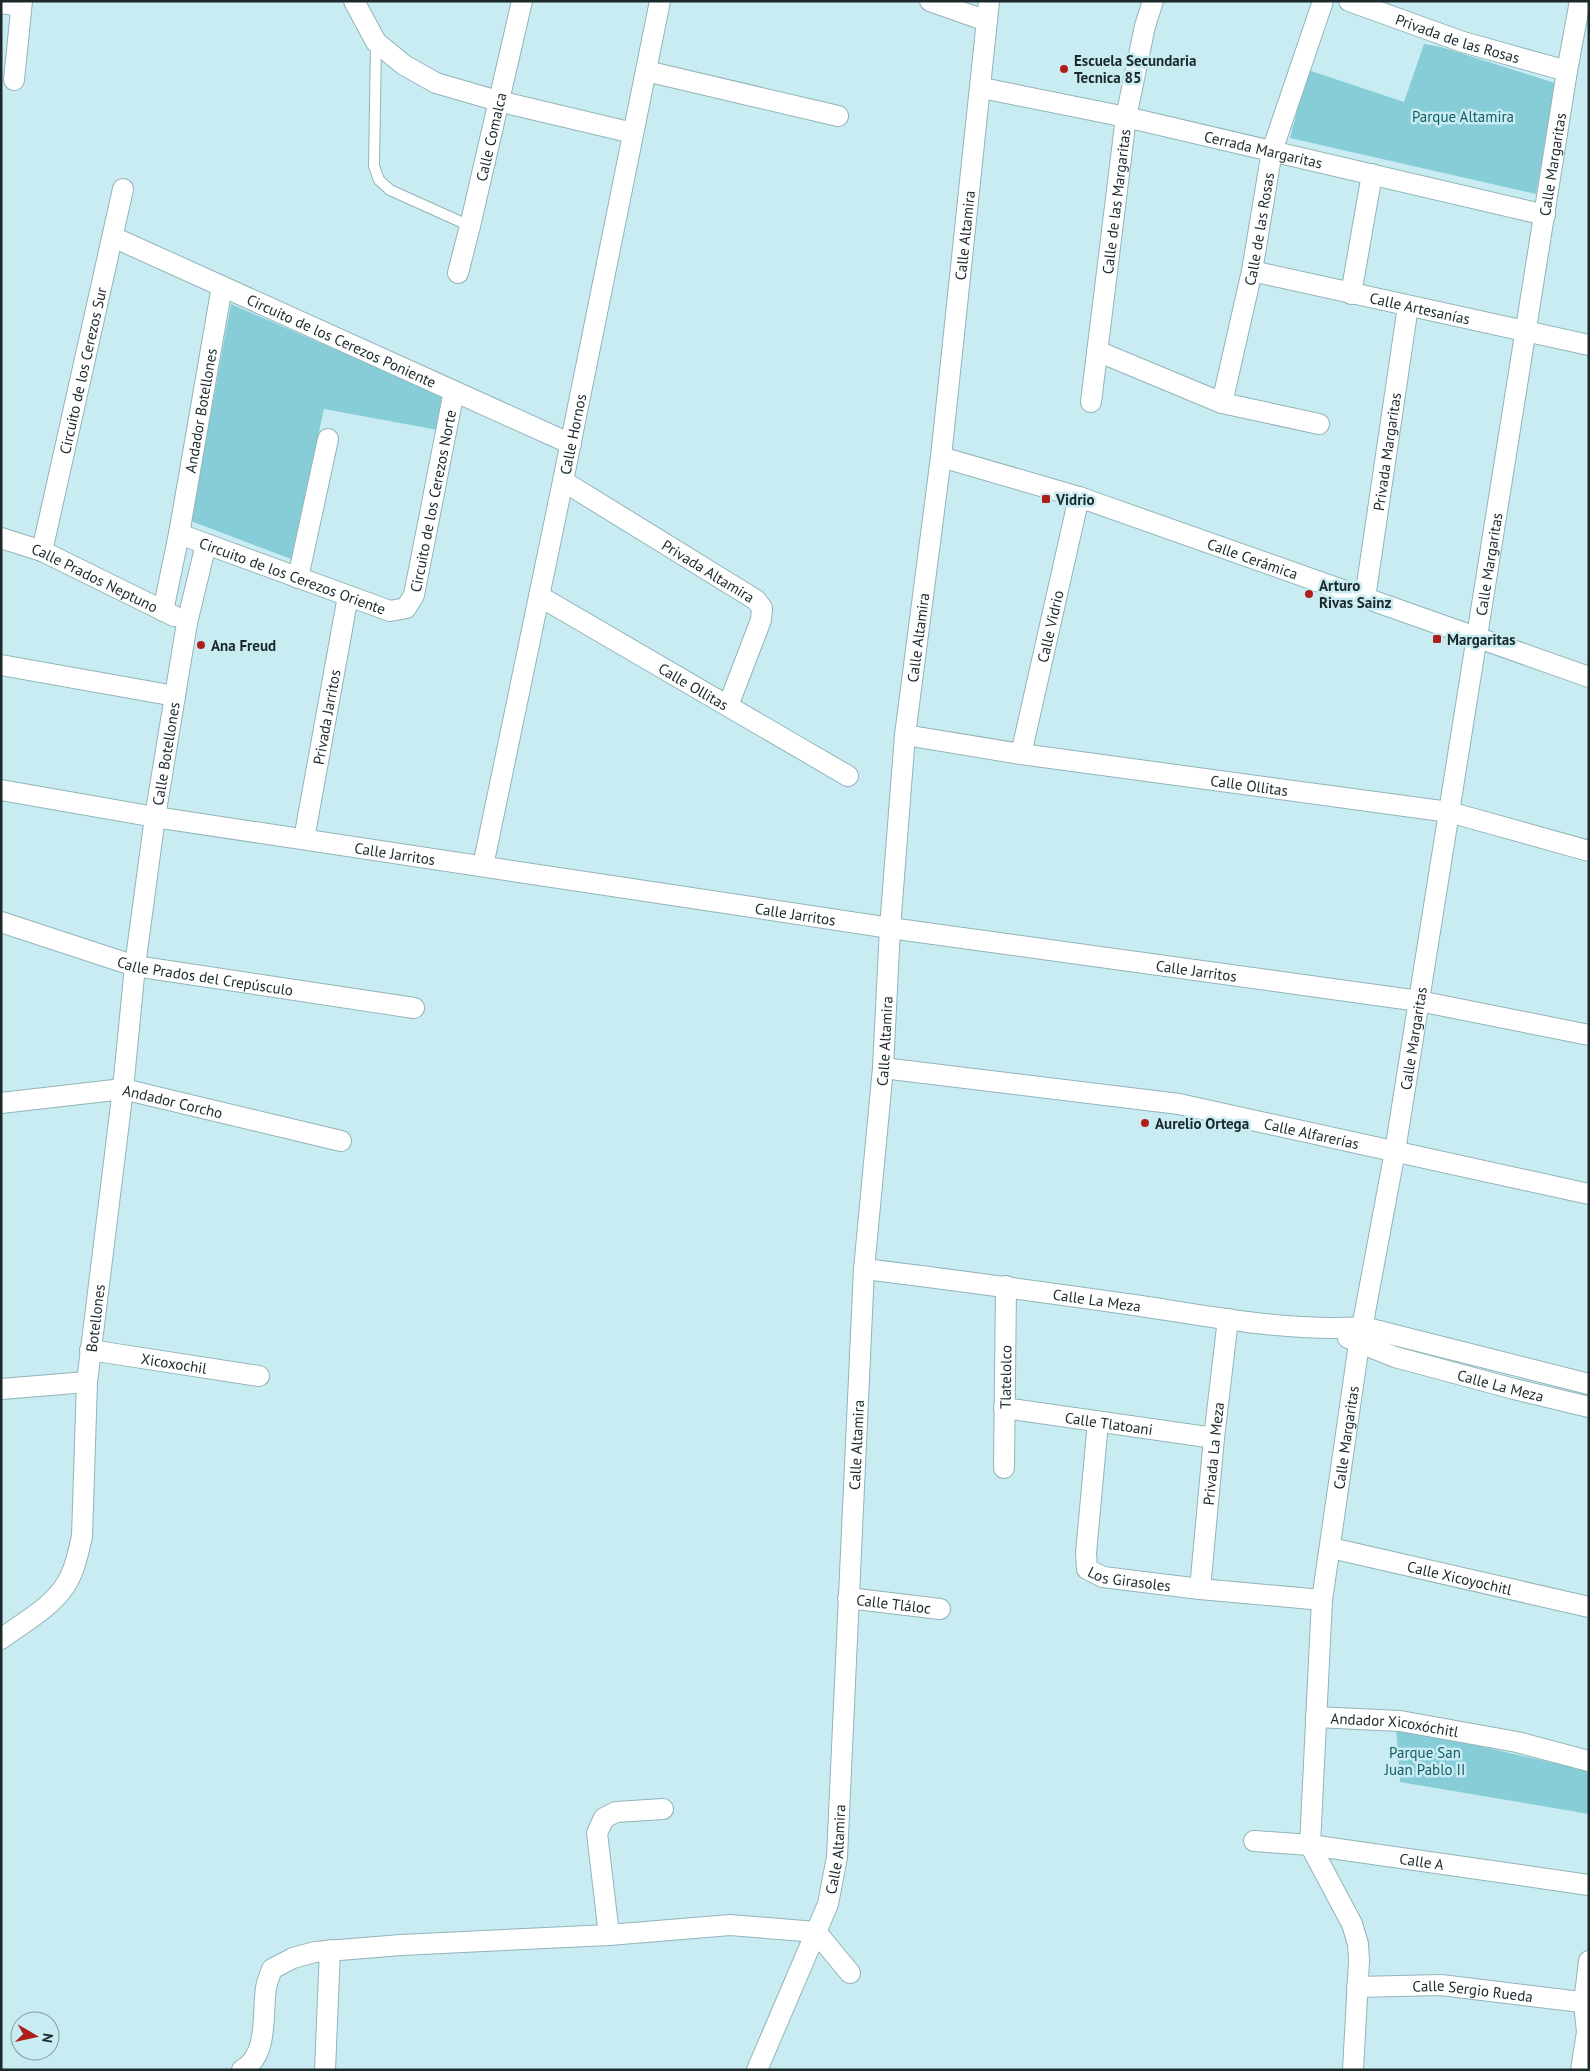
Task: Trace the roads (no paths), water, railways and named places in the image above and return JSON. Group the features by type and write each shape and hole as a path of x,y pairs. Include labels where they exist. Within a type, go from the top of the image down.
{"street":[{"path":"354,1 376,42 404,65 436,83 498,102 633,133"},
{"name":"Calle Comalca","path":"458,273 522,1"},
{"name":"Calle Hornos","path":"483,866 571,444 660,1"},
{"path":"930,1 988,11"},
{"name":"Calle de las Margaritas","path":"1091,402 1126,117 1144,26 1153,1"},
{"name":"Calle de las Rosas","path":"1222,403 1252,271 1272,151 1323,1"},
{"name":"Privada de las Rosas","path":"1349,1 1463,42 1568,71"},
{"name":"Calle Margaritas","path":"1310,1845 1322,1600 1361,1335 1395,1151 1580,1"},
{"path":"1,3 22,4 14,80"},
{"name":"Calle Altamira","path":"757,2070 828,1904 837,1857 864,1270 883,1068 890,928 905,735 941,457 982,88 988,11"},
{"path":"646,72 838,116"},
{"name":"Cerrada Margaritas","path":"982,88 1126,117 1545,215"},
{"path":"1352,294 1372,174"},
{"name":"Circuito de los Cerezos Sur","path":"42,551 123,189"},
{"name":"Circuito de los Cerezos Poniente","path":"113,237 571,444"},
{"name":"Calle Artesanías","path":"1252,271 1589,346"},
{"name":"Andador Botellones","path":"179,534 222,286"},
{"name":"Privada Margaritas","path":"1365,598 1408,306"},
{"path":"1097,351 1222,403 1319,424"},
{"name":"Circuito de los Cerezos Norte","path":"406,608 414,595 454,391"},
{"path":"298,578 328,439"},
{"name":"Calle Cerámica","path":"941,457 1079,497 1589,677"},
{"name":"Privada Altamira","path":"563,481 756,600 762,608 761,620 728,706"},
{"name":"Calle Vidrio","path":"1021,754 1079,497"},
{"path":"163,611 179,534"},
{"name":"Circuito de los Cerezos Oriente","path":"179,534 390,611 406,608"},
{"name":"Calle Prados Neptuno","path":"1,538 42,551 187,623"},
{"name":"Calle Botellones","path":"135,966 155,817 187,623 206,544"},
{"name":"Privada Jarritos","path":"304,839 348,596"},
{"name":"Calle Ollitas","path":"539,596 848,776"},
{"path":"1,665 175,696"},
{"name":"Calle Ollitas","path":"905,735 1021,754 1449,812 1589,851"},
{"name":"Calle Jarritos","path":"1,790 155,817 890,928 1419,1001 1589,1035"},
{"name":"Calle Prados del Crepúsculo","path":"1,922 135,966 414,1008"},
{"name":"Botellones","path":"1,1639 53,1600 64,1589 77,1558 82,1536 87,1382 123,1089 135,966"},
{"name":"Calle Alfarerías","path":"883,1068 1178,1104 1589,1194"},
{"name":"Andador Corcho","path":"1,1103 123,1089 341,1141"},
{"name":"Calle La Meza","path":"864,1270 1006,1286 1228,1319 1330,1329 1589,1384"},
{"name":"Tlatelolco","path":"1004,1468 1006,1286"},
{"name":"Privada La Meza","path":"1200,1589 1214,1438 1228,1319"},
{"name":"Calle La Meza","path":"1361,1335 1395,1357 1589,1407"},
{"name":"Xicoxochil","path":"90,1350 259,1376"},
{"path":"1,1390 87,1382"},
{"name":"Calle Tlatoani","path":"1004,1408 1214,1438"},
{"name":"Los Girasoles","path":"1098,1422 1086,1554 1087,1569 1103,1577 1200,1589 1322,1600"},
{"name":"Calle Xicoyochitl","path":"1331,1548 1589,1607"},
{"name":"Calle Tláloc","path":"848,1598 940,1609"},
{"name":"Andador Xicoxóchitl","path":"1316,1717 1400,1722 1517,1742 1589,1761"},
{"path":"609,1935 597,1833 604,1818 616,1812 663,1809"},
{"name":"Calle A","path":"1254,1841 1310,1845 1589,1884"},
{"path":"1310,1845 1352,1924 1358,1944 1359,1961 1353,2070"},
{"path":"242,2070 248,2066 260,2045 266,1986 272,1969 293,1958 315,1952 402,1944 609,1935 730,1925 816,1932 850,1973"},
{"path":"325,2070 330,1950"},
{"path":"1581,2070 1588,2031 1586,2003 1589,1961"},
{"name":"Calle Sergio Rueda","path":"1357,1987 1441,1984 1586,2003"}],"lane":[{"path":"376,42 374,166 379,180 390,190 470,226"}],"place":[{"name":"Escuela Secundaria Tecnica 85","path":"1064,69"},
{"name":"Vidrio","path":"1046,499"},
{"name":"Arturo Rivas Sainz","path":"1309,594"},
{"name":"Margaritas","path":"1437,639"},
{"name":"Ana Freud","path":"201,645"},
{"name":"Aurelio Ortega","path":"1145,1123"}],"park label":[{"name":"Parque Altamira","path":"1463,116"},
{"name":"Parque San Juan Pablo II","path":"1425,1760"}]}
